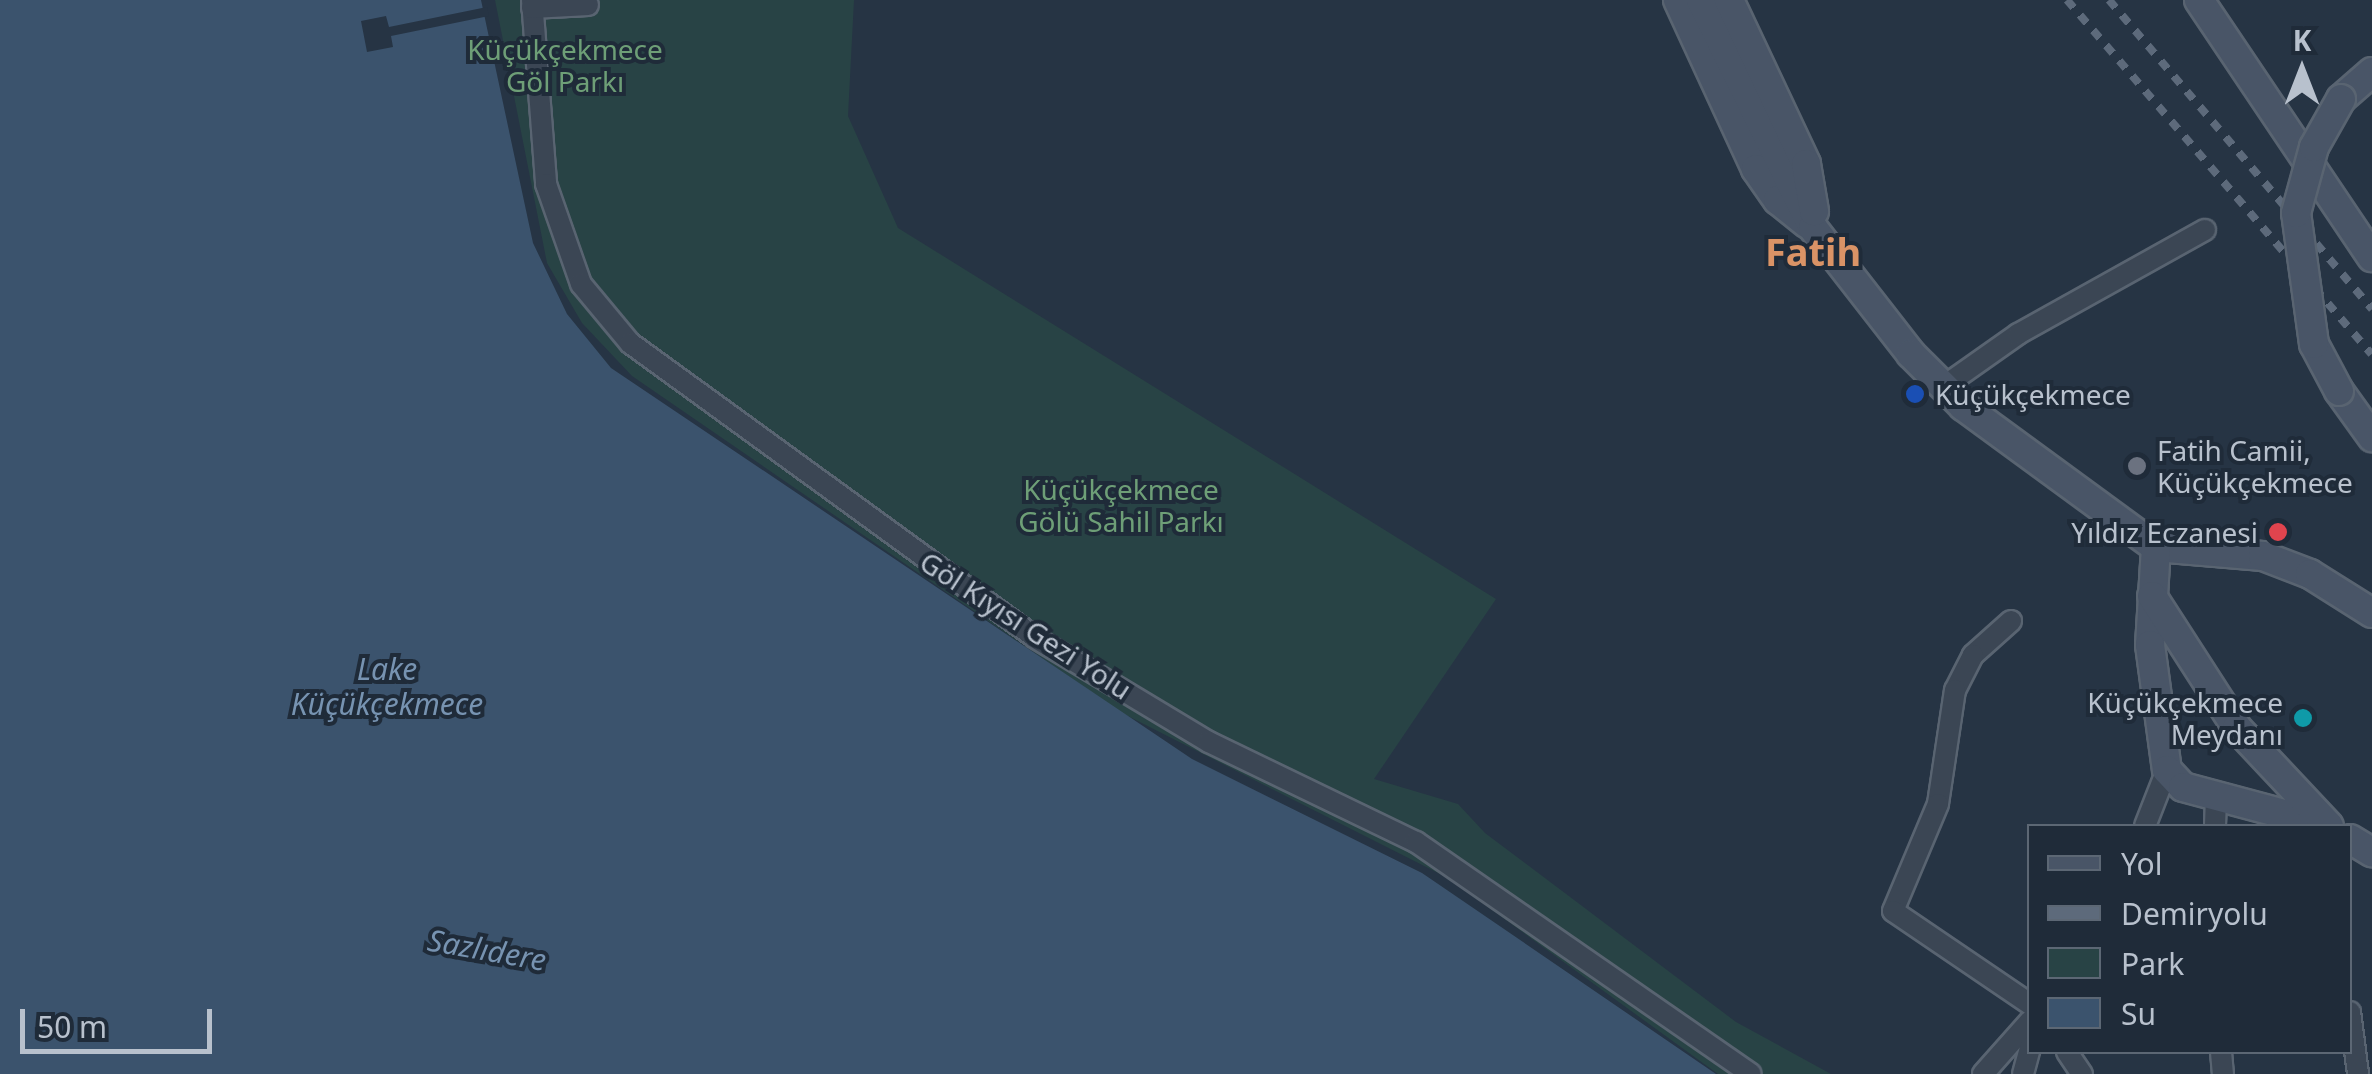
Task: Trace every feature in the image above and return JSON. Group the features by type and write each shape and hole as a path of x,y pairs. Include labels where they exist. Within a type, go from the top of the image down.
{"street":[{"path":"1678,0 1756,169 1778,200 1813,228 1943,387 2156,547 2262,556 2310,574 2372,613"},
{"path":"1701,0 1813,228"},
{"path":"1729,0 1806,164 1815,193 1813,228"},
{"path":"2199,0 2372,257"},
{"path":"532,4 588,6"},
{"name":"Göl Kıyısı Gezi Yolu","path":"532,4 546,184 581,284 630,343 1034,636 1209,742 1416,842 1751,1074"},
{"path":"2372,72 2342,99 2314,147 2296,212 2314,344 2338,390 2372,437"},
{"path":"1943,387 2018,334 2205,230"},
{"path":"2145,824 2167,770 2151,656 2156,547"},
{"path":"2152,596 2237,728 2328,824"},
{"path":"2011,621 1973,655 1955,690 1938,804 1893,911 2027,1002"},
{"path":"2167,770 2182,787 2216,812 2314,824"},
{"path":"1982,1074 2027,1024"},
{"path":"2352,1028 2358,1074"}],"green space":[{"name":"Küçükçekmece Gölü Sahil Parkı","path":"495,0 854,0 848,116 898,228 1496,599 1374,779 1458,804 1485,833 1736,1022 1831,1074 1718,1074 1448,878 1122,713 632,376 582,323 547,263"}],"water":[{"name":"Lake Küçükçekmece","path":"0,0 481,0 533,243 567,314 611,368 1192,759 1422,873 1716,1074 0,1074"}],"pier":[{"path":"487,7 489,16 391,36 393,47 367,52 361,21 386,16 389,27"}],"railway":[{"path":"2067,0 2372,354"},
{"path":"2109,0 2372,309"}],"place":[{"name":"Küçükçekmece","path":"1915,394"},
{"name":"Fatih Camii, Küçükçekmece","path":"2137,466"},
{"name":"Yıldız Eczanesi","path":"2278,532"},
{"name":"Küçükçekmece Meydanı","path":"2303,718"}],"district":[{"name":"Fatih","path":"1813,252"}],"park label":[{"name":"Küçükçekmece Göl Parkı","path":"565,65"}],"water label":[{"name":"Sazlıdere","path":"487,950"}]}
